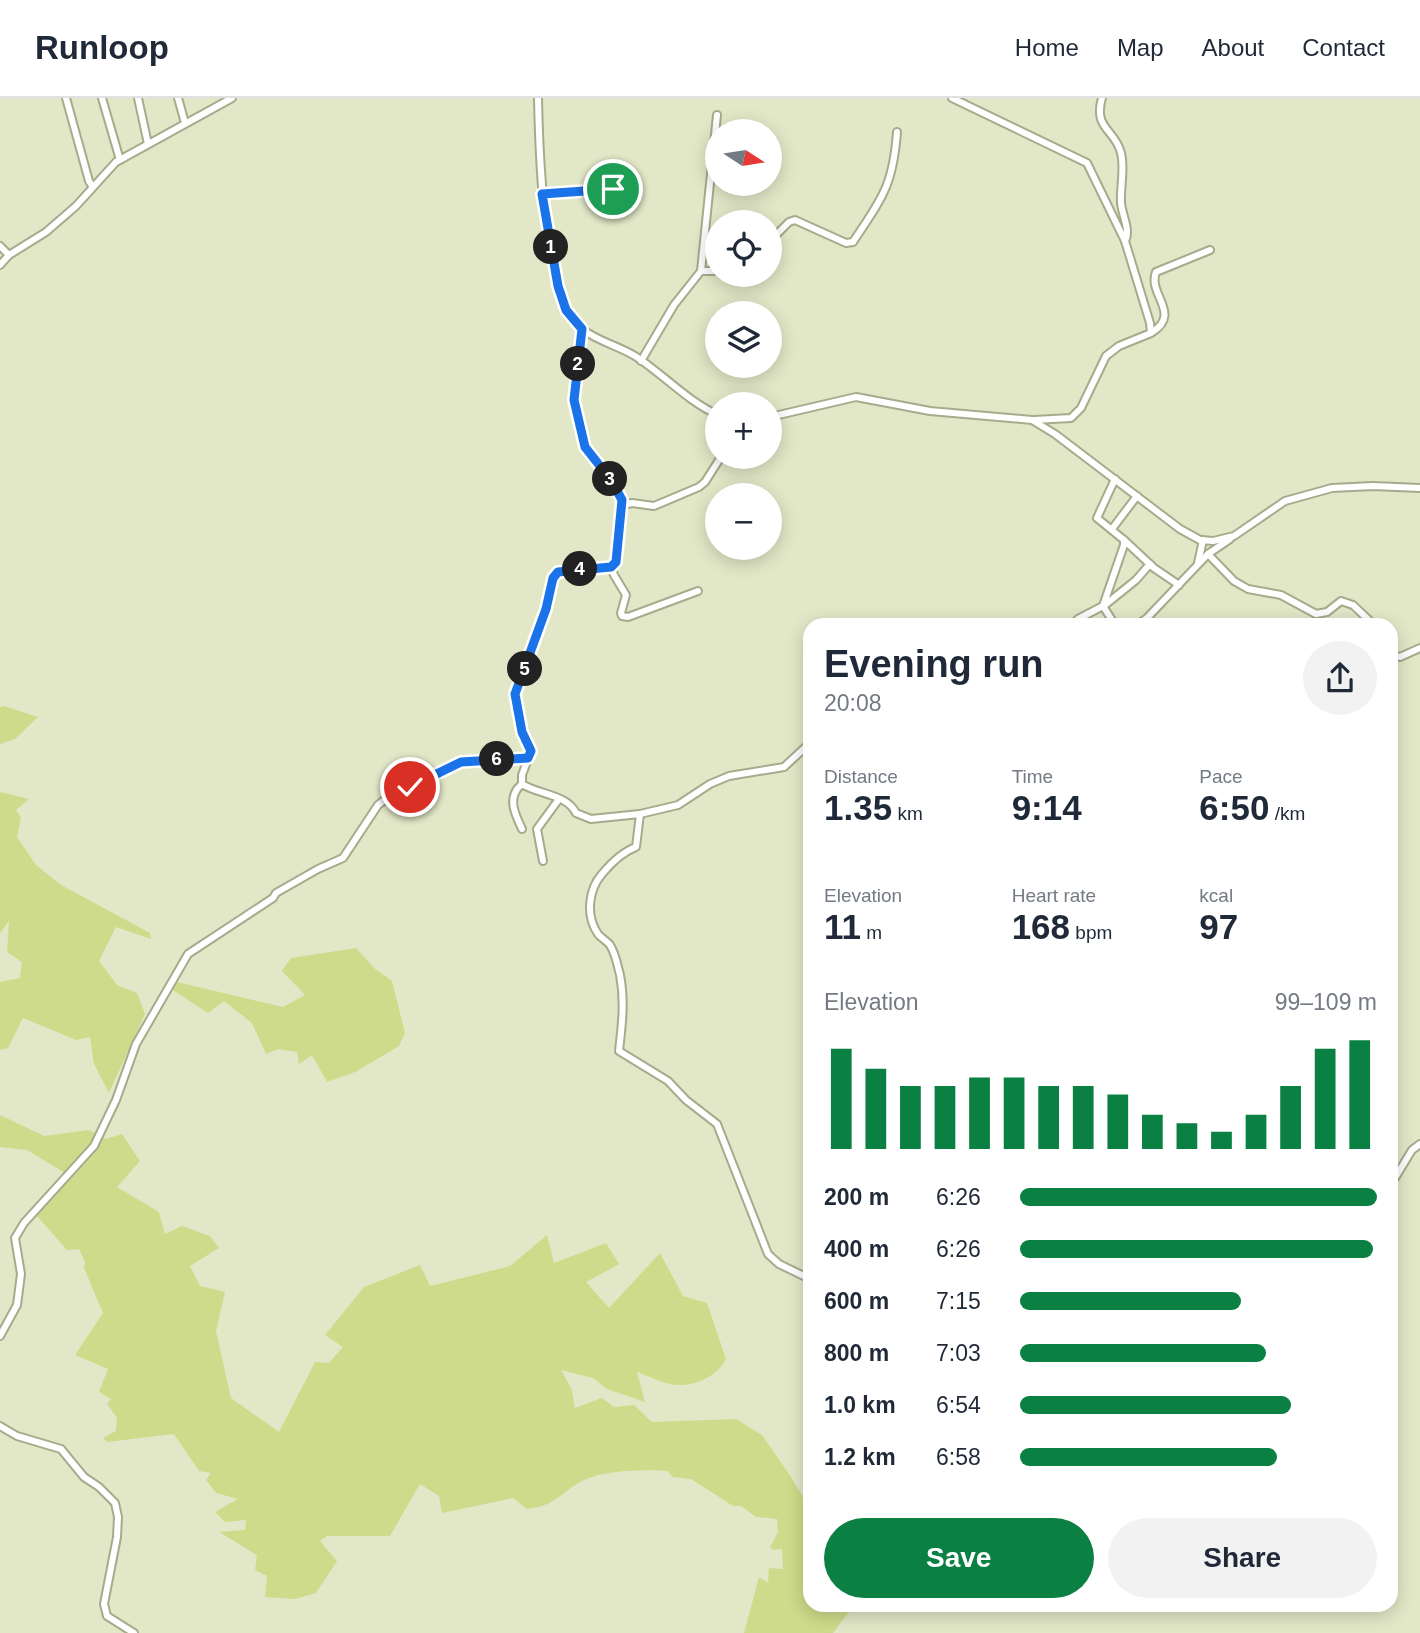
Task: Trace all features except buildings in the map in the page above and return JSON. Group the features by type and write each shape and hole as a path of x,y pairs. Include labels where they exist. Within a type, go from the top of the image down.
{"street":[{"path":"66,98 92,186"},
{"path":"102,98 120,160"},
{"path":"138,98 148,144"},
{"path":"178,98 184,123"},
{"path":"0,265 46,232 81,201 92,186 120,160 216,102 232,98"},
{"path":"538,98 542,194 558,286 566,310 582,329 641,361 705,406"},
{"path":"952,98 1087,163 1125,241 1151,333"},
{"path":"1102,98 1100,120 1118,145 1122,157 1121,197 1128,232 1125,241"},
{"path":"641,361 674,305 701,271 717,115"},
{"path":"782,229 789,222 797,220 846,243 853,242 889,185 895,161 897,132"},
{"path":"542,194 613,189"},
{"path":"0,246 9,256"},
{"path":"782,414 856,397 930,411 1032,420 1070,418 1081,408 1106,356 1119,346 1161,326 1165,315 1154,280 1156,272 1210,250"},
{"path":"523,829 513,808 513,796 522,784 522,775 531,751 522,732 515,694 546,609 553,578 558,572 611,567 616,562 623,505 611,480 585,447 574,400 582,329"},
{"path":"1032,420 1055,434 1180,529 1203,540 1213,541 1234,536"},
{"path":"623,505 632,503 654,506 699,487 713,469"},
{"path":"1115,480 1097,518 1178,585"},
{"path":"1147,618 1208,554 1285,501 1332,488 1420,488"},
{"path":"1112,529 1137,496"},
{"path":"1111,618 1103,606 1124,540"},
{"path":"1198,565 1203,540"},
{"path":"1208,554 1234,581 1248,589 1281,595 1316,614 1328,612 1341,601 1353,605 1367,618"},
{"path":"1080,618 1103,606 1136,580 1150,564"},
{"path":"611,567 626,595 622,616 628,617 698,591"},
{"path":"1398,656 1420,648"},
{"path":"522,784 533,791 559,799 572,806 576,813 591,819 640,814 678,805 710,784 729,776 784,767 803,749"},
{"path":"0,1336 17,1305 21,1273 15,1238 53,1189 94,1146 116,1100 136,1044 188,954 273,898 276,893 343,858 378,805 391,795 461,762 528,758"},
{"path":"543,861 537,829 559,799"},
{"path":"640,814 636,847 625,851 606,869 593,885 590,899 592,919 598,934 611,946 620,974 624,1000 619,1051 668,1081 686,1100 717,1124 768,1254 779,1264 803,1276"},
{"path":"1398,1173 1412,1150 1420,1144"},
{"path":"0,1426 17,1436 61,1449 84,1477 115,1503 118,1517 117,1537 104,1604 107,1616 134,1633"}],"green space":[{"path":"0,707 38,717 15,739 0,744"},
{"path":"0,792 29,799 16,810 21,818 17,837 36,865 61,885 150,933 151,939 116,927 99,961 117,985 137,993 145,1014 109,1093 94,1064 90,1037 76,1040 23,1018 8,1048 0,1050 0,982 20,978 22,962 7,952 9,921 0,933"},
{"path":"356,948 374,968 392,981 405,1033 399,1046 355,1072 327,1082 312,1055 299,1064 297,1052 278,1049 266,1054 252,1023 224,1001 208,1013 173,990 177,982 283,1007 305,995 282,971 291,958"},
{"path":"0,1115 44,1136 89,1130 106,1139 122,1134 140,1161 117,1187 159,1212 165,1234 182,1226 210,1236 219,1248 190,1266 200,1286 225,1292 216,1331 231,1398 279,1432 315,1362 329,1363 343,1347 325,1335 364,1287 420,1265 430,1286 510,1266 547,1235 554,1263 606,1243 619,1264 586,1282 609,1308 660,1253 683,1296 707,1303 726,1359 713,1374 687,1385 670,1384 637,1372 645,1402 607,1389 593,1378 561,1370 572,1390 575,1408 602,1398 614,1407 634,1405 652,1422 736,1419 762,1435 803,1497 803,1612 849,1612 833,1633 744,1633 759,1577 768,1583 769,1568 783,1569 782,1549 773,1550 770,1547 778,1532 777,1519 756,1517 741,1506 733,1506 691,1479 672,1477 668,1471 647,1470 623,1471 589,1478 550,1503 527,1509 513,1498 442,1513 439,1496 420,1484 390,1536 327,1536 320,1541 337,1561 316,1593 295,1599 265,1597 267,1576 255,1570 257,1555 219,1532 245,1530 246,1520 225,1522 215,1512 238,1499 216,1493 206,1480 211,1473 199,1471 174,1434 107,1442 103,1438 116,1431 117,1418 107,1404 111,1399 99,1392 108,1369 75,1355 103,1313 79,1249 67,1250 36,1215 70,1176 27,1150 0,1147"}],"route":[{"path":"410,787 461,762 528,758 531,751 522,732 515,694 546,609 553,578 558,572 611,567 616,562 622,500 611,480 585,447 574,400 582,329 566,310 558,286 542,194 613,189"}]}
